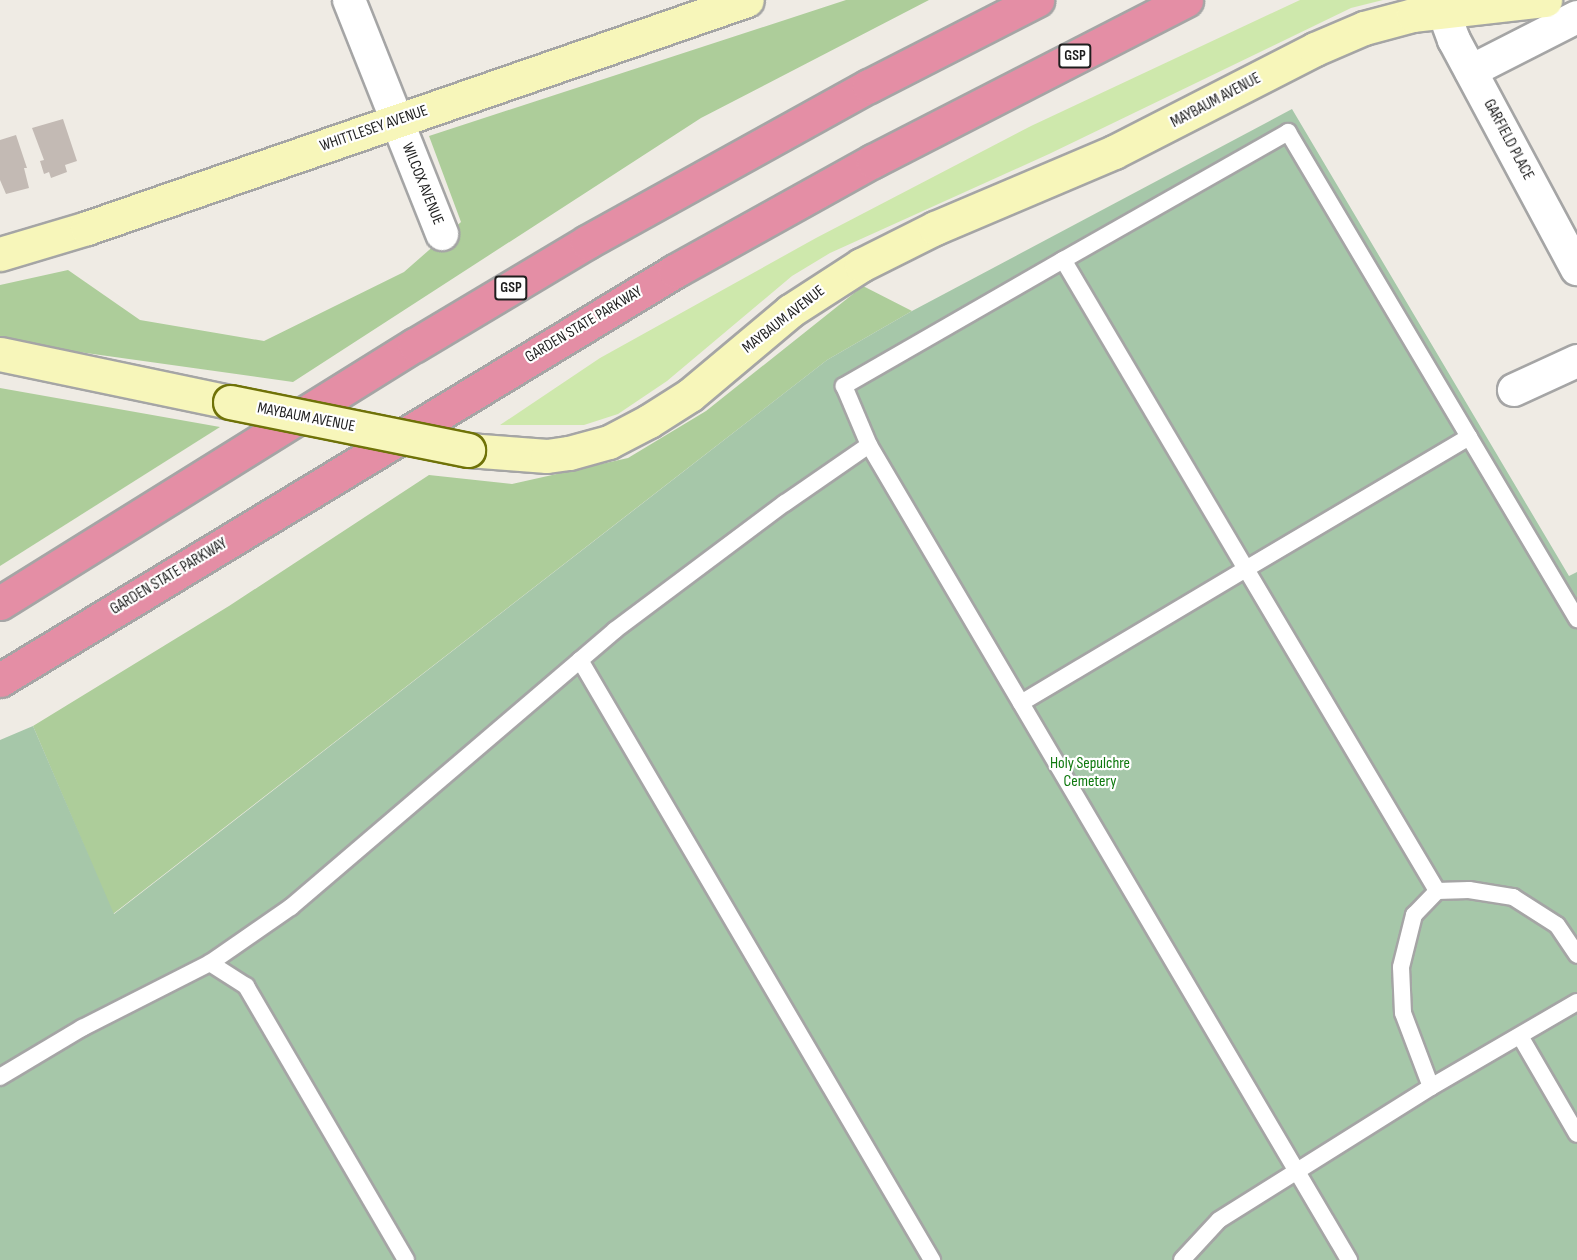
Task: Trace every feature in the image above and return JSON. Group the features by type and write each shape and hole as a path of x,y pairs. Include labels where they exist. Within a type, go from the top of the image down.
{"highway":[{"name":"GSP","path":"0,603 423,340 587,242 838,102 1037,0"},
{"name":"GARDEN STATE PARKWAY","path":"0,680 675,271 873,160 1186,0"}],"main road":[{"name":"WHITTLESEY AVENUE","path":"0,254 87,228 747,0"},
{"name":"MAYBAUM AVENUE","path":"0,354 468,450 547,456 579,451 609,442 670,409 707,382 790,311 882,254 1125,146 1340,37 1389,21 1443,10 1545,0"}],"street":[{"name":"WILCOX AVENUE","path":"349,0 442,234"},
{"name":"GARFIELD PLACE","path":"1443,10 1449,30 1470,71 1577,269"},
{"path":"1470,71 1577,17"},
{"path":"1514,390 1577,361"}],"lane":[{"path":"1349,1260 869,445 844,386 1288,132 1469,437 1570,591 1577,619"},
{"path":"1063,260 1437,891"},
{"path":"1021,703 1469,437"},
{"path":"0,1077 82,1028 210,963 291,907 615,630 785,502 869,445"},
{"path":"580,660 933,1260"},
{"path":"1431,1087 1403,1013 1401,967 1414,915 1437,891 1469,890 1513,897 1557,925 1577,955"},
{"path":"210,963 246,986 406,1260"},
{"path":"1182,1260 1219,1220 1431,1087 1577,1002"},
{"path":"1520,1036 1577,1134"}],"green space":[{"path":"846,0 929,0 701,118 293,382 0,341 0,285 68,270 140,320 264,341 404,272 461,222 429,136"},
{"path":"1300,0 1383,0 1351,8 1049,154 830,253 792,276 667,381 618,414 584,425 500,425 600,358 816,238 1031,126"},
{"name":"Holy Sepulchre Cemetery","path":"1292,109 1569,576 1577,572 1577,1260 0,1260 0,740 33,726 114,914 827,360 912,311"},
{"path":"863,286 912,311 827,360 113,914 33,726 229,606 429,475 512,484 628,458 706,411"},
{"path":"0,388 220,427 0,566"}],"building":[{"path":"63,119 77,161 65,165 67,172 51,178 49,172 44,174 40,161 44,160 32,128"},
{"path":"16,135 27,168 24,168 29,188 6,194 0,180 0,140"}]}
